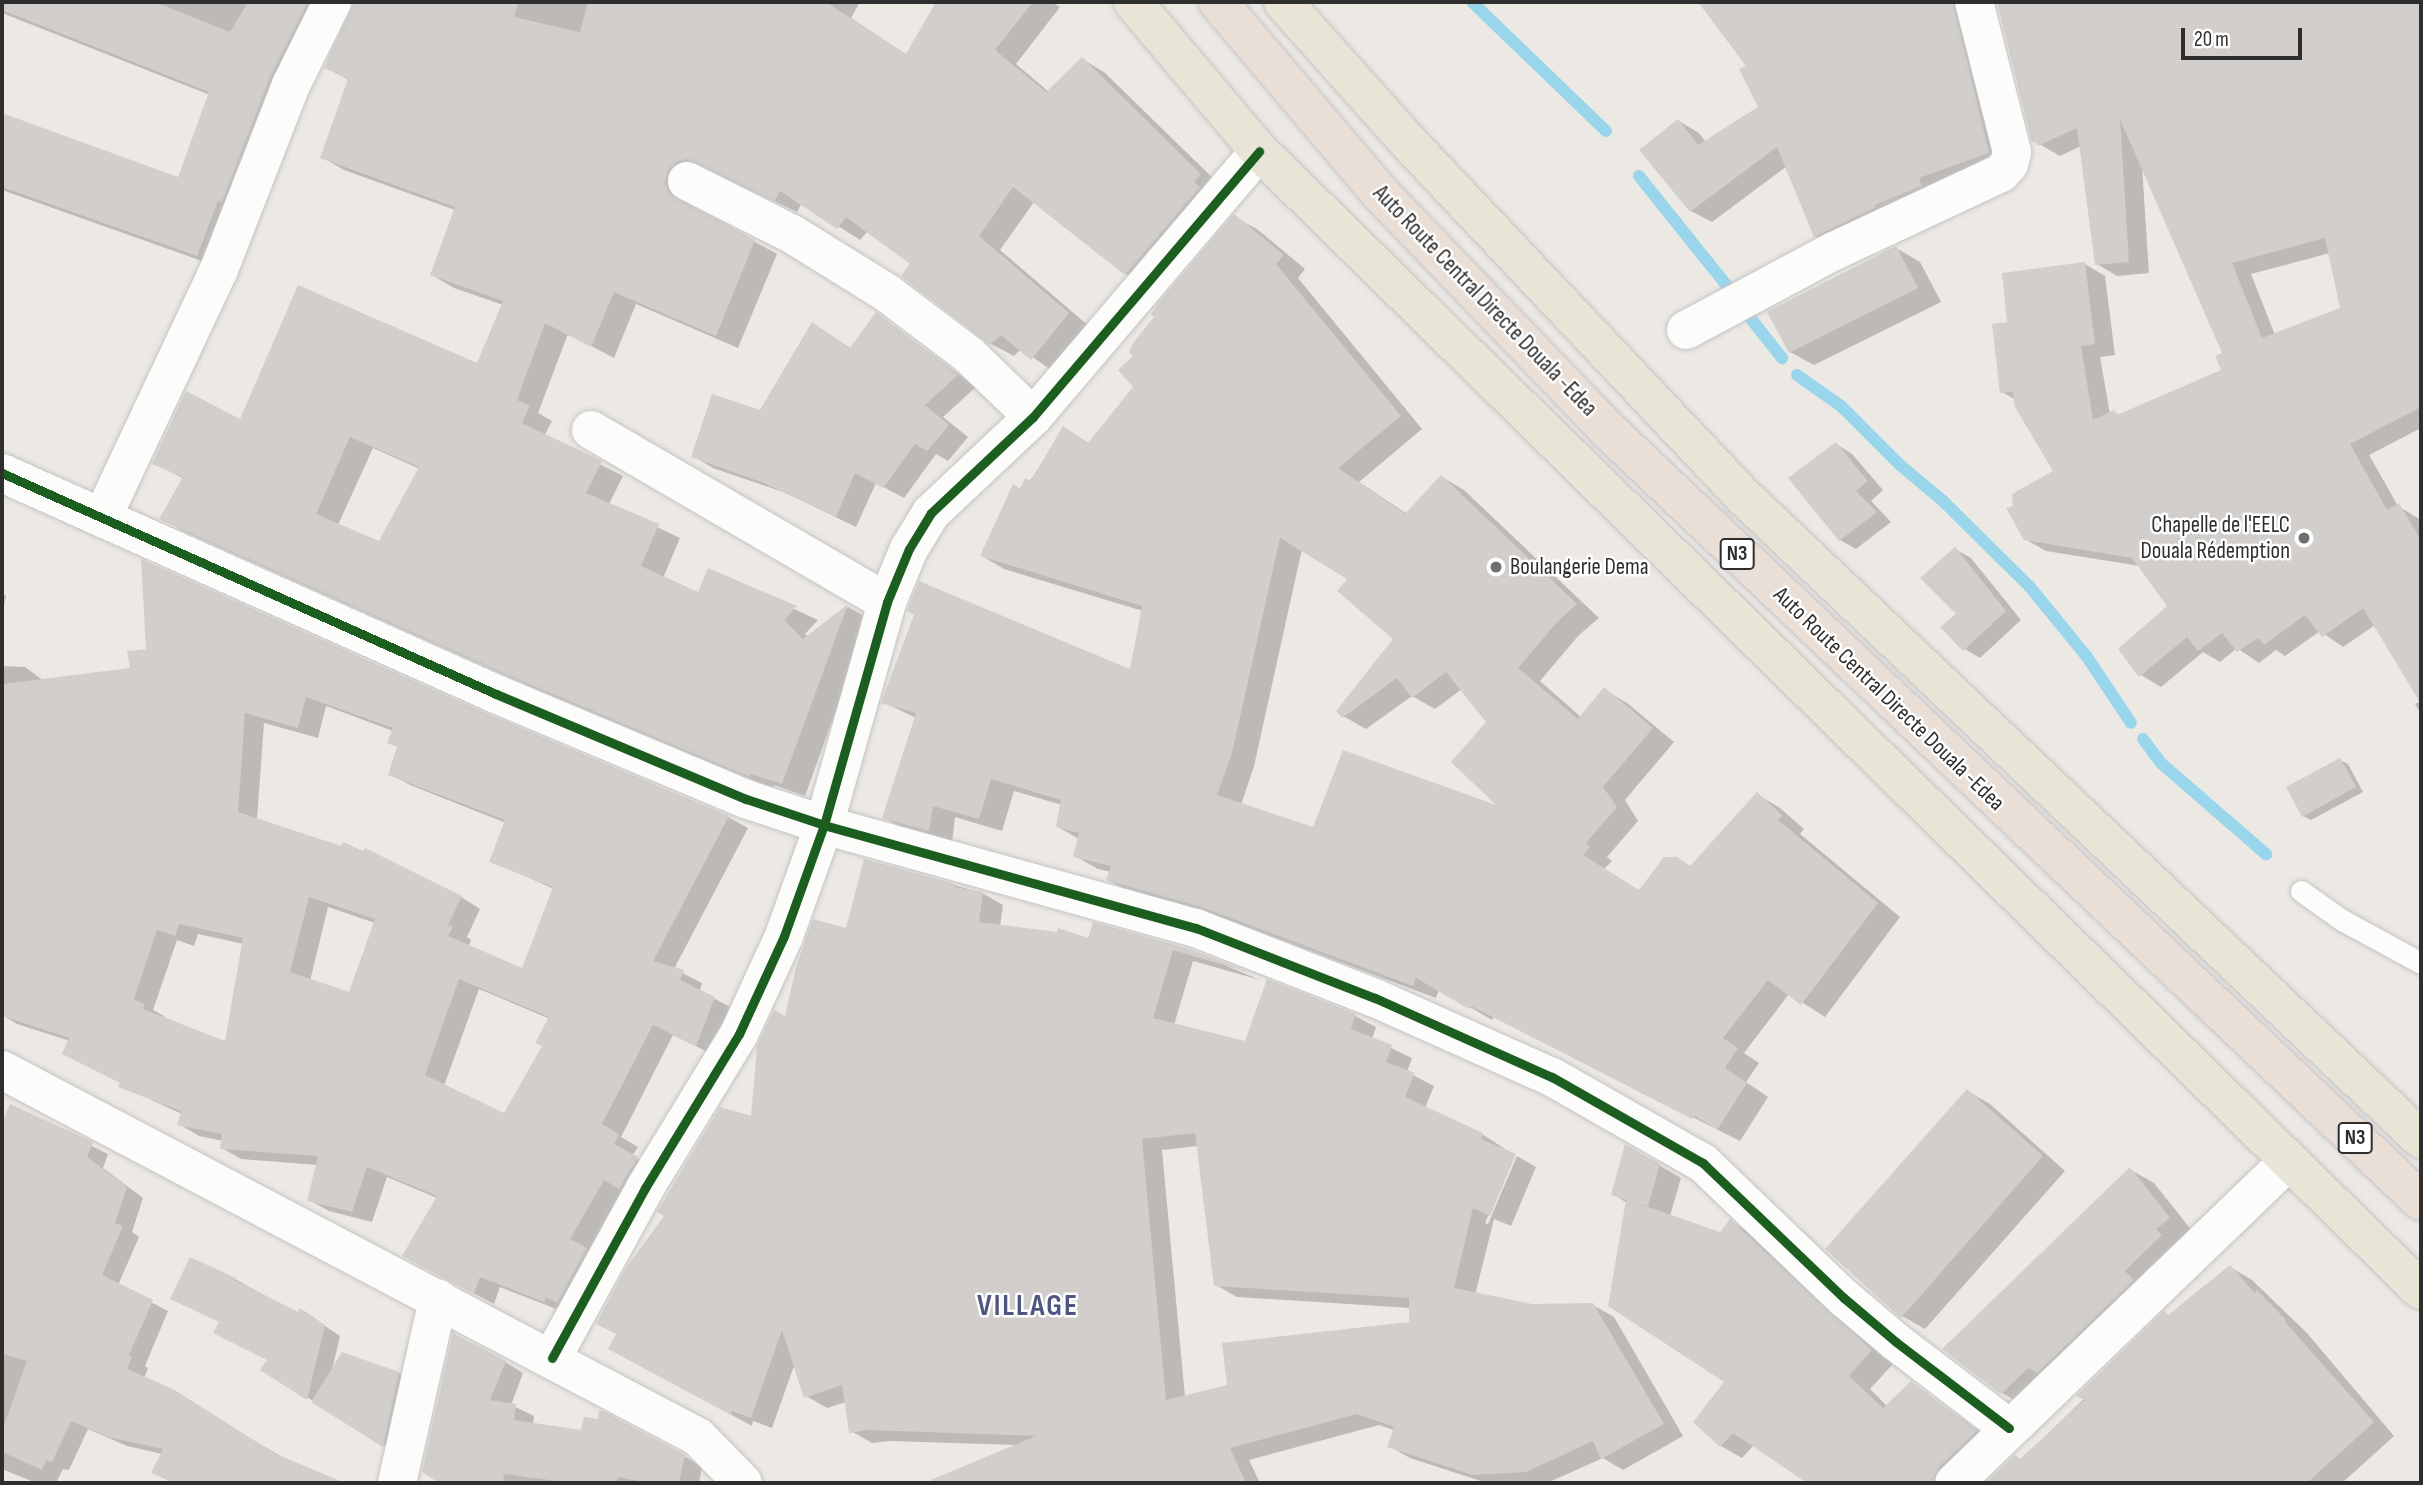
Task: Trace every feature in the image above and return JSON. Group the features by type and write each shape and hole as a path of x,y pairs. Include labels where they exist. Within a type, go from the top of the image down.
{"highway":[{"name":"Auto Route Central Directe Douala -Edea","path":"1218,2 1379,192 1609,431 2421,1201"}],"main road":[{"path":"1133,2 1259,150 2421,1290"},
{"path":"1283,2 1419,154 1744,497 2421,1139"}],"street":[{"path":"102,518 218,272 291,85 332,2"},
{"path":"1686,330 1832,252 2001,173 2009,164 2012,152 1974,2"},
{"path":"552,1358 645,1188 739,1034 784,936 824,825 864,673 887,602 909,548 931,513 1033,417 1259,150"},
{"path":"687,181 792,234 887,293 969,355 1033,417"},
{"path":"591,430 887,602"},
{"path":"2,473 509,699 746,799 824,825 1196,928 1375,998 1552,1077 1703,1163 1844,1298 1896,1342 2008,1428"},
{"path":"2,1070 698,1437 743,1483"},
{"path":"1954,1483 2008,1428 2288,1162"},
{"path":"397,1483 438,1298"}],"lane":[{"path":"2301,891 2342,920 2421,963"}],"building":[{"path":"2,2 155,2 230,32 248,2 308,2 271,75 222,202 218,201 197,256 2,187 2,113 178,177 209,92 2,10"},
{"path":"354,2 518,2 514,17 580,32 588,2 826,2 906,54 936,2 1033,2 995,50 1046,92 1082,57 1201,174 1194,182 1200,187 1125,275 1013,187 979,236 1069,313 1031,360 1001,335 990,345 901,276 910,264 846,217 837,229 780,191 775,201 686,159 676,162 668,171 665,183 669,193 755,240 716,336 614,292 591,347 545,323 517,400 530,406 522,423 602,461 586,493 659,524 641,566 698,592 708,568 797,606 784,620 803,639 848,604 782,784 751,774 749,777 505,674 159,519 183,477 152,464 186,391 240,419 298,285 477,363 503,301 430,275 455,207 320,158 348,79 324,68","holes":["350,437 419,467 379,541 316,514"]},
{"path":"1698,2 1953,2 1989,153 1919,178 1922,186 1875,205 1876,207 1814,237 1777,147 1690,212 1639,150 1678,119 1698,145 1758,107 1739,69 1746,66"},
{"path":"1997,2 2421,2 2421,407 2350,444 2387,510 2399,503 2421,540 2421,704 2363,608 2322,637 2305,615 2264,645 2258,638 2237,652 2222,633 2198,651 2187,637 2139,677 2118,649 2167,606 2132,558 2024,540 2006,508 2013,506 2012,494 2053,471 2015,407 2013,392 2000,393 1992,324 2007,322 2002,273 2085,262 2095,344 2081,346 2093,420 2114,410 2117,415 2221,370 2215,356 2222,353 2120,119 2129,262 2095,265 2077,128 2038,146 2036,141 2032,142","holes":["2325,238 2340,308 2262,338 2232,263"]},
{"path":"1234,214 1284,255 1276,264 1401,416 1338,468 1405,514 1441,475 1577,604 1557,622 1518,668 1578,719 1604,687 1653,728 1603,787 1617,807 1586,843 1590,847 1583,855 1639,890 1664,857 1677,857 1690,866 1757,792 1783,816 1778,820 1878,903 1801,1005 1768,980 1723,1038 1738,1048 1725,1068 1747,1083 1717,1130 1695,1116 1692,1119 1471,1006 1469,1009 1416,978 1413,986 1204,908 1106,880 1111,866 1073,857 1079,833 1056,827 1061,800 991,779 979,819 933,806 929,831 882,818 916,713 881,703 914,615 907,611 919,581 1130,669 1142,606 980,556 1013,484 1020,489 1025,478 1031,481 1063,426 1088,443 1133,387 1118,370 1133,356 1129,352 1133,343 1154,317 1151,314","holes":["1280,538 1347,579 1337,591 1393,639 1336,711 1342,718 1397,678 1412,698 1446,672 1486,722 1451,762 1496,805 1343,750 1313,827 1217,795 1232,753"]},
{"path":"1896,246 1918,288 1789,353 1767,312"},
{"path":"876,312 958,375 925,405 949,425 927,451 915,444 883,488 855,473 836,517 764,483 691,457 712,394 760,410 812,322 850,348"},
{"path":"1836,442 1868,481 1856,491 1877,512 1839,541 1788,478"},
{"path":"1955,547 2006,611 1963,651 1940,627 1956,614 1920,578"},
{"path":"141,559 488,714 729,816 653,961 684,970 680,980 715,997 696,1046 653,1025 602,1124 619,1134 614,1144 638,1157 619,1189 604,1180 570,1239 587,1248 557,1303 546,1297 544,1302 480,1277 474,1294 402,1256 437,1196 367,1167 352,1212 307,1201 318,1156 220,1149 222,1134 177,1125 181,1111 118,1087 120,1083 62,1054 69,1038 2,1016 2,684 130,668 127,651 146,649","holes":["306,697 393,728 387,743 397,747 388,775 505,820 489,862 553,887 522,968 448,936 453,927 448,925 462,896 365,848 363,851 343,842 341,846 238,812 245,713 298,728","309,897 375,919 349,992 290,972","179,924 243,938 225,1041 143,1009 145,1004 134,999 157,930 175,936","459,979 549,1017 535,1043 542,1046 504,1113 425,1075"]},
{"path":"2340,758 2356,787 2302,817 2286,787"},
{"path":"864,859 955,884 954,887 983,892 979,922 1057,932 1058,928 1088,938 1093,922 1189,949 1251,973 1173,950 1153,1018 1245,1041 1267,979 1356,1014 1351,1029 1392,1045 1386,1062 1415,1073 1405,1097 1483,1133 1481,1139 1516,1154 1490,1216 1473,1208 1454,1288 1532,1304 1593,1303 1664,1424 1601,1459 1593,1441 1526,1472 1473,1475 1387,1447 1394,1427 1357,1414 1230,1448 1246,1483 924,1483 1036,1436 868,1430 849,1433 842,1385 804,1398 782,1330 751,1418 732,1411 731,1415 608,1349 616,1334 596,1324 626,1268 664,1216 657,1212 720,1107 751,1116 757,1046 774,1010 785,1016 796,967 813,919 846,928","holes":["1195,1133 1214,1286 1409,1298 1409,1322 1222,1343 1227,1385 1166,1400 1142,1139"]},
{"path":"1967,1089 2043,1156 1901,1318 1825,1249"},
{"path":"10,1104 93,1142 87,1157 127,1187 115,1223 123,1226 102,1275 153,1300 129,1355 132,1357 127,1369 173,1389 276,1454 345,1483 175,1483 151,1473 163,1449 108,1437 71,1421 52,1462 46,1460 42,1470 2,1452 2,1431 27,1361 2,1354 2,1122"},
{"path":"1625,1144 1660,1164 1648,1206 1637,1203 1720,1232 1730,1219 1872,1350 1849,1376 1883,1408 1911,1381 1977,1431 1939,1467 1933,1483 1807,1483 1733,1433 1720,1447 1693,1422 1724,1382 1608,1306 1626,1200 1611,1195"},
{"path":"2130,1167 2170,1218 2156,1229 2162,1235 2125,1271 2134,1280 2037,1373 2028,1368 2001,1394 1942,1349"},
{"path":"190,1257 236,1278 235,1280 298,1312 300,1308 325,1325 307,1400 260,1370 267,1360 213,1333 219,1322 170,1299"},
{"path":"2230,1265 2255,1293 2257,1290 2286,1320 2374,1422 2307,1483 1985,1483 2015,1455 2020,1459 2084,1400 2076,1396 2164,1311 2168,1315"},
{"path":"453,1333 506,1361 490,1400 516,1404 514,1420 581,1430 584,1417 598,1419 599,1411 603,1411 685,1455 679,1483 648,1483 618,1477 616,1483 572,1483 504,1474 503,1483 439,1483 422,1472"},
{"path":"342,1352 399,1372 383,1447 311,1402"}],"waterway":[{"path":"1472,2 1606,131"},
{"path":"1639,176 1727,286"},
{"path":"1740,305 1782,358"},
{"path":"1797,375 1841,406 2030,587 2087,657 2131,723"},
{"path":"2143,739 2162,764 2266,854"}],"cycle path":[{"path":"552,1358 645,1188 739,1034 784,936 824,825 887,602 909,549 931,513 1033,417 1259,151"},
{"path":"2,473 496,694 746,799 824,825 1196,928 1375,998 1552,1077 1703,1163 1844,1298 1896,1342 2009,1428"}],"place":[{"name":"Chapelle de l'EELC Douala Rédemption","path":"2304,538"},
{"name":"Boulangerie Dema","path":"1496,567"}],"district":[{"name":"VILLAGE","path":"1028,1306"}]}
